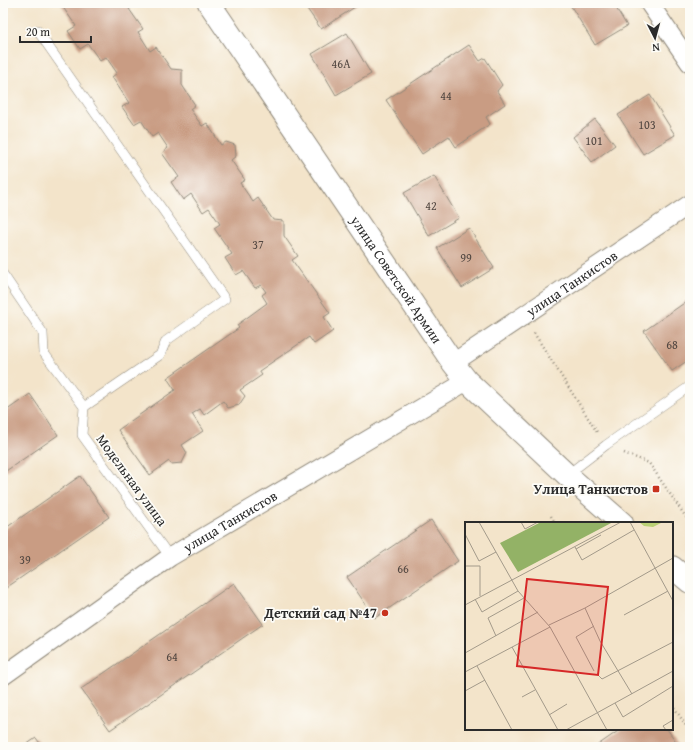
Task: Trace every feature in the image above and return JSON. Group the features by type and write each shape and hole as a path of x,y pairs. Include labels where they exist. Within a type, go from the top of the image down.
{"street":[{"name":"улица Советской Армии","path":"209,3 453,363 467,381 567,475 621,522"},
{"path":"649,3 690,63"},
{"name":"улица Танкистов","path":"453,363 690,204"},
{"name":"улица Танкистов","path":"3,676 170,557 467,381"},
{"path":"673,568 690,582"}],"lane":[{"path":"3,274 43,333 44,353 84,406 160,355 166,341 225,299 37,30"},
{"path":"567,475 606,445 690,386"},
{"name":"Модельная улица","path":"84,406 82,435 170,557"}],"path":[{"path":"523,316 606,445 649,463 690,523"},
{"path":"551,516 554,522"},
{"path":"673,706 690,732"}],"building":[{"path":"60,3 133,3 134,5 129,9 143,29 138,32 150,51 156,47 171,69 182,70 182,85 195,105 190,109 202,126 207,123 221,145 226,142 235,145 236,156 231,160 245,180 240,183 253,202 258,198 273,220 284,221 284,236 298,256 292,260 330,313 324,317 333,331 314,344 309,337 259,371 262,375 240,390 245,396 239,405 228,408 223,401 204,415 200,409 192,414 203,431 182,445 187,453 182,463 171,464 169,461 150,475 118,430 175,390 167,378 239,328 237,325 267,303 262,295 266,292 261,285 255,288 243,271 236,275 225,258 232,254 214,228 220,224 209,208 203,212 191,194 183,200 171,182 179,177 162,153 168,148 158,133 152,137 141,120 134,124 122,107 129,103 112,77 117,73 106,57 100,61 88,44 80,49 68,31 76,26"},
{"path":"303,3 361,3 321,29"},
{"path":"569,3 613,3 627,26 595,45"},
{"path":"347,33 371,74 336,95 312,54"},
{"path":"469,45 480,61 485,58 502,85 497,91 505,104 486,117 490,124 456,147 449,136 422,154 386,100"},
{"path":"650,95 675,135 643,154 618,115"},
{"path":"595,119 615,145 592,162 573,137"},
{"path":"434,176 459,218 429,236 404,193"},
{"path":"469,228 494,268 462,288 437,248"},
{"path":"690,299 690,359 672,371 644,331"},
{"path":"30,394 58,435 3,473 3,413"},
{"path":"80,476 109,517 3,590 3,530"},
{"path":"431,520 458,561 375,618 347,577"},
{"path":"234,583 263,624 110,730 81,689"},
{"path":"620,730 668,730 680,747 595,747"},
{"path":"36,738 43,747 23,747"}],"place":[{"name":"Улица Танкистов","path":"656,489"},
{"name":"Детский сад №47","path":"385,613"}]}
